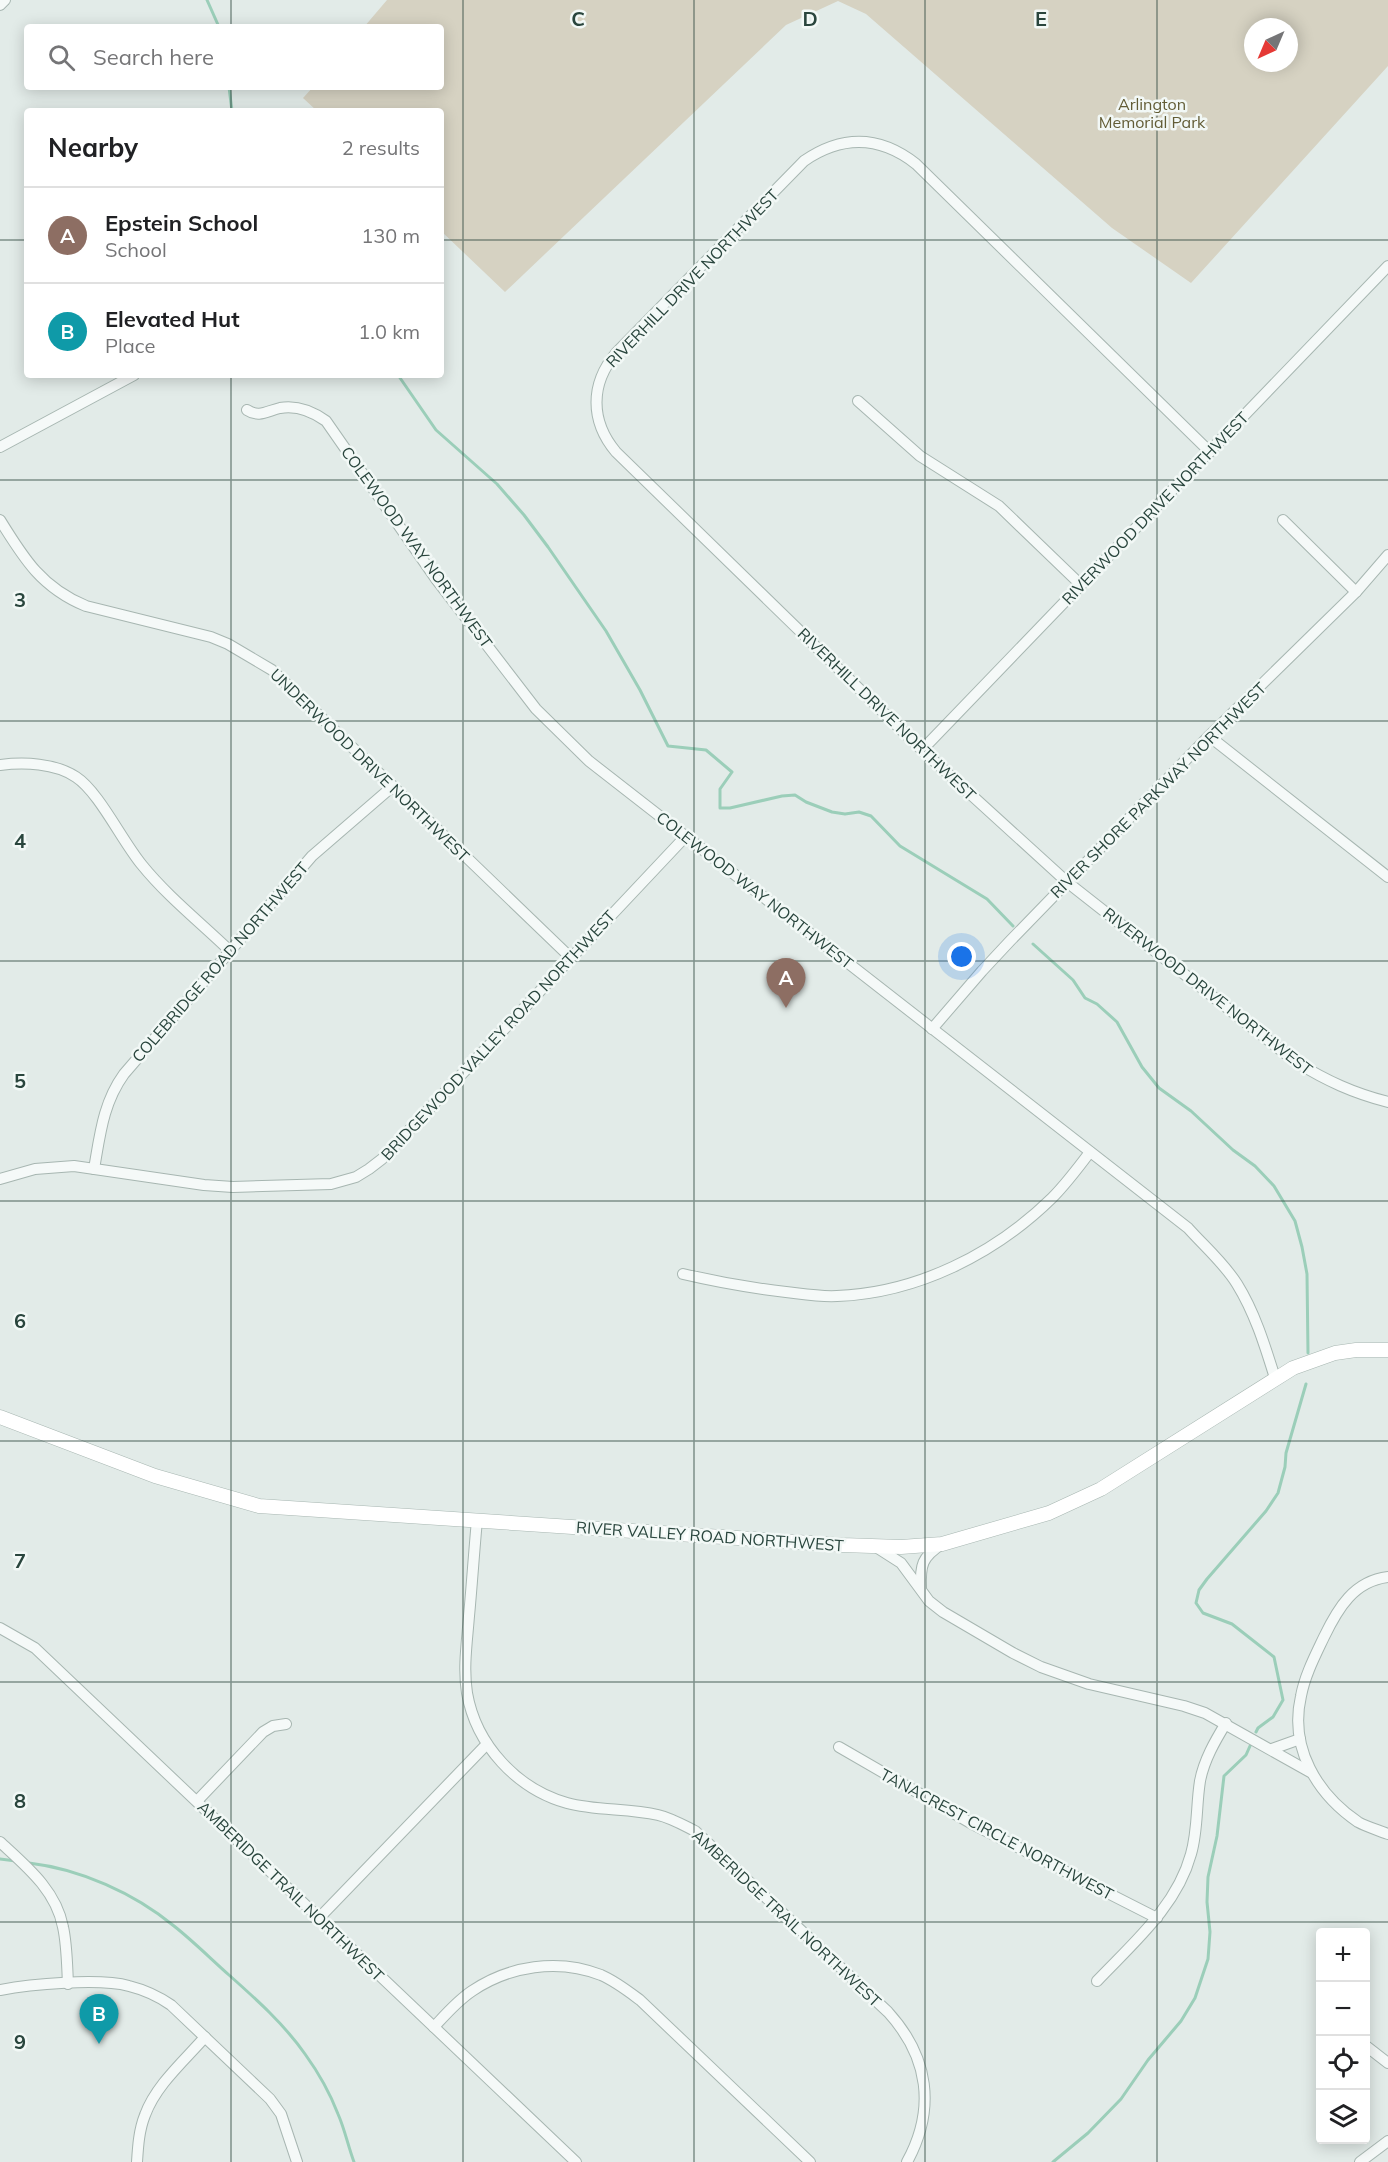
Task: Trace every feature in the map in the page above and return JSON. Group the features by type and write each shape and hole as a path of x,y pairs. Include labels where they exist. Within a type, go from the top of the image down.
{"street":[{"path":"0,5 5,0"},
{"name":"RIVERHILL DRIVE NORTHWEST","path":"1067,882 922,750 610,445 598,421 596,397 602,373 615,353 804,161 819,151 837,144 854,141 873,142 895,150 917,165 1210,452"},
{"name":"RIVERWOOD DRIVE NORTHWEST","path":"922,750 1388,266"},
{"path":"0,447 128,378"},
{"path":"858,401 920,456 999,506 1081,585"},
{"name":"COLEWOOD WAY NORTHWEST","path":"247,410 259,415 281,408 298,408 313,412 326,421 435,579 536,709 588,761 1188,1228 1236,1283 1257,1325 1275,1378"},
{"name":"UNDERWOOD DRIVE NORTHWEST","path":"0,520 42,579 70,599 86,606 211,637 272,670 571,958"},
{"path":"1283,520 1356,592"},
{"name":"RIVER SHORE PARKWAY NORTHWEST","path":"932,1029 981,970 1209,736 1356,592 1388,555"},
{"path":"1209,736 1388,877"},
{"path":"0,765 29,763 61,770 82,782 93,794 143,866 230,951"},
{"name":"COLEBRIDGE ROAD NORTHWEST","path":"94,1169 104,1112 115,1086 312,856 393,786"},
{"name":"BRIDGEWOOD VALLEY ROAD NORTHWEST","path":"0,1179 53,1166 74,1166 204,1185 233,1187 331,1184 356,1177 381,1159 685,837"},
{"name":"RIVERWOOD DRIVE NORTHWEST","path":"1067,882 1296,1062 1328,1081 1361,1095 1388,1102"},
{"path":"683,1274 733,1285 814,1295 857,1294 903,1287 963,1261 1011,1233 1054,1196 1090,1152"},
{"name":"RIVER VALLEY ROAD NORTHWEST","path":"0,1417 155,1476 259,1506 875,1547 942,1544 1022,1522 1084,1498 1275,1378 1308,1361 1356,1350 1388,1350"},
{"name":"AMBERIDGE TRAIL NORTHWEST","path":"477,1520 466,1678 472,1714 487,1744 515,1776 550,1797 582,1806 658,1815 677,1821 695,1831 888,2012 900,2025 913,2046 922,2071 925,2096 921,2129 907,2162"},
{"path":"921,1588 920,1572 923,1562 930,1552 942,1544"},
{"path":"875,1547 902,1563 929,1601 943,1612 1041,1666 1089,1684 1184,1706 1226,1723 1310,1772 1338,1807 1360,1823 1388,1834"},
{"path":"1310,1772 1298,1726 1300,1697 1311,1664 1342,1603 1358,1588 1375,1579 1388,1577"},
{"name":"AMBERIDGE TRAIL NORTHWEST","path":"0,1628 35,1648 576,2162"},
{"path":"1097,1981 1157,1918 1171,1899 1190,1857 1196,1835 1202,1773 1212,1746 1226,1723"},
{"path":"197,1800 263,1732 273,1726 286,1724"},
{"path":"1272,1749 1300,1739"},
{"path":"320,1917 487,1744"},
{"name":"TANACREST CIRCLE NORTHWEST","path":"839,1747 974,1825 1157,1918"},
{"path":"0,1842 34,1874 49,1892 57,1908 63,1927 68,1984"},
{"path":"434,2027 456,2004 472,1992 491,1980 512,1972 536,1966 561,1965 602,1975 640,2000 810,2162"},
{"path":"0,1990 112,1983 144,1990 171,2005 270,2099 281,2114 297,2162"},
{"path":"137,2162 140,2130 149,2104 161,2087 206,2037"},
{"path":"1370,2050 1388,2063"},
{"path":"1360,2162 1388,2142"}],"green space":[{"name":"Arlington Memorial Park","path":"387,0 1388,0 1388,66 1191,283 1112,228 866,14 838,1 786,25 505,292 444,234 444,108 314,108 303,98 310,90 444,90 444,24 367,24"}],"waterway":[{"path":"207,0 218,24"},
{"path":"229,90 232,108"},
{"path":"400,378 436,430 497,484 548,547 606,631 640,690 668,746 706,750 732,772 720,789 720,808 795,795 832,812 845,814 859,812 871,816 900,846 987,899 1013,926"},
{"path":"1033,944 1073,980 1085,998 1097,1004 1117,1022 1142,1067 1159,1088 1191,1111 1233,1150 1255,1166 1274,1186 1295,1221 1302,1247 1307,1274 1308,1353"},
{"path":"1256,1732 1273,1717 1283,1700 1274,1657 1232,1624 1203,1613 1196,1603 1199,1590 1207,1579 1266,1511 1278,1493 1286,1453 1306,1384"},
{"path":"1053,2162 1088,2133 1121,2099 1148,2060 1181,2021 1195,1998 1208,1959 1210,1932 1207,1902 1208,1877 1217,1836 1224,1776 1246,1755 1250,1746"},
{"path":"0,1859 16,1861"},
{"path":"29,1863 87,1877 142,1903 181,1932 249,1993 288,2032 315,2068 335,2106 354,2162"}],"place":[{"name":"Epstein School","path":"786,1008"},
{"name":"Elevated Hut","path":"99,2044"}]}
